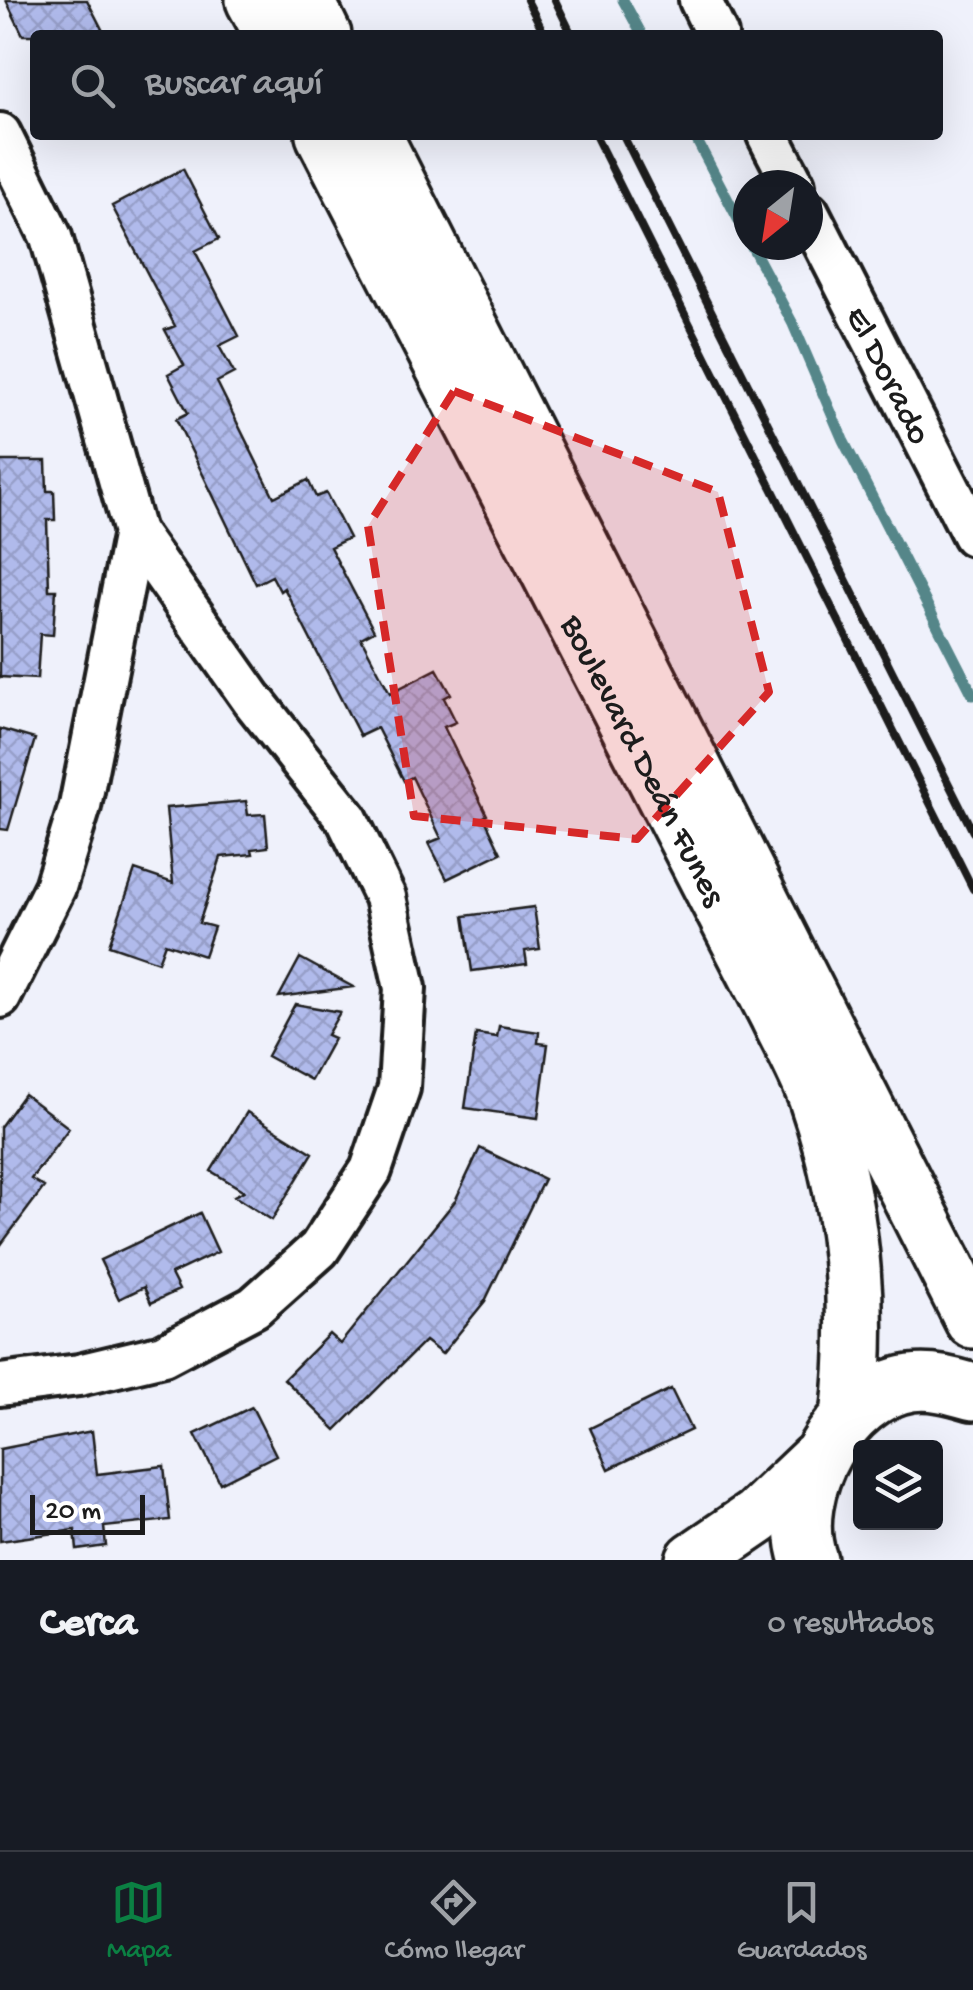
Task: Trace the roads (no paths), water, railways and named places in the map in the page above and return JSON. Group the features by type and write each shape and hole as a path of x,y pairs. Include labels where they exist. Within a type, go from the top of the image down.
{"main road":[{"path":"254,0 269,30"},
{"path":"306,0 321,30"},
{"name":"Boulevard Deán Funes","path":"327,140 760,980 816,1098 846,1221 856,1302 848,1416"},
{"name":"Boulevard Deán Funes","path":"377,140 973,1320"},
{"path":"694,1560 757,1517 816,1461 848,1416 875,1396 908,1383 951,1385 973,1392"},
{"path":"809,1560 805,1513 816,1461"}],"street":[{"path":"700,0 715,30"},
{"path":"0,134 51,237 134,532 252,699 347,819 385,897 405,988 400,1088 371,1170 319,1249 254,1307 163,1355 79,1375 0,1386"},
{"path":"771,140 786,170"},
{"name":"El Dorado","path":"823,241 973,536"},
{"path":"0,997 55,888 80,806 134,532"}],"waterway":[{"path":"623,0 639,30"},
{"path":"697,140 733,209"},
{"path":"759,260 793,324 843,440 973,695"}],"railway":[{"path":"527,0 542,30"},
{"path":"555,0 570,30"},
{"path":"598,140 973,889"},
{"path":"626,140 973,832"}]}
